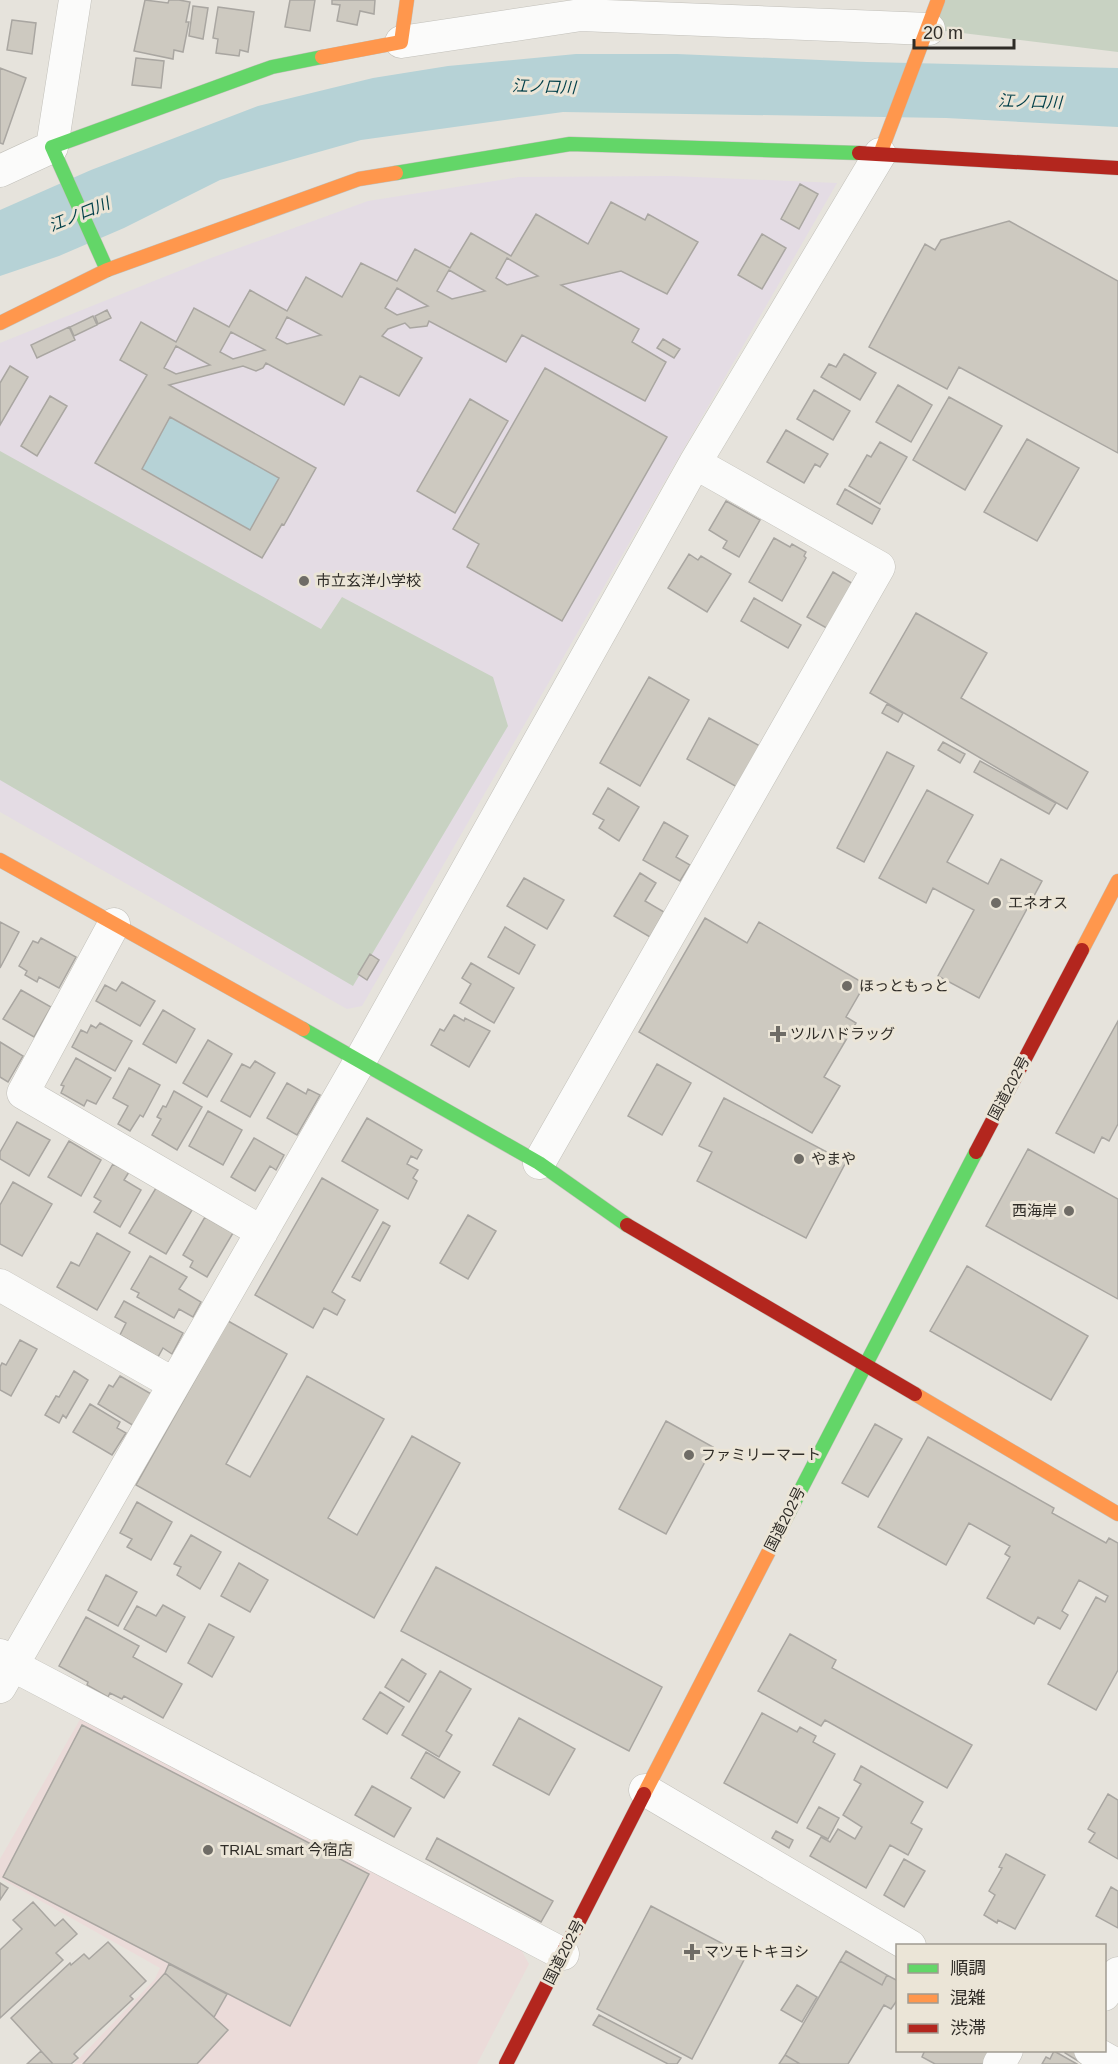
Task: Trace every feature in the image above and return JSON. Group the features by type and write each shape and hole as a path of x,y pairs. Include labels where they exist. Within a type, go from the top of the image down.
{"main road":[{"path":"107,270 52,147 272,67 401,42 407,0"},
{"path":"879,154 939,0"},
{"path":"0,323 107,270 359,179 570,144 879,154 1118,168"},
{"path":"0,860 539,1163 614,1216 1118,1514"},
{"name":"国道202号","path":"506,2064 864,1365 1118,881"}],"street":[{"path":"0,171 52,147 75,0"},
{"path":"401,42 581,15 929,29"},
{"path":"563,1954 4,1669 174,1384 360,1061 695,463 879,154"},
{"path":"539,1163 879,567 695,463"},
{"path":"114,924 22,1093 261,1232"},
{"path":"0,1285 174,1384"},
{"path":"645,1790 907,1944"},
{"path":"1106,1992 1118,1973"},
{"path":"1094,2052 1115,2064"}],"shaded area":[{"name":"市立玄洋小学校","path":"672,176 837,183 362,1006 347,1009 0,812 0,343 211,258 368,201 519,177"},
{"path":"82,1716 519,1946 529,1964 477,2064 74,2064 155,1979 160,1968 0,1878 0,1859"}],"green space":[{"path":"938,0 1118,0 1118,52 929,29"},
{"path":"0,451 321,629 342,597 493,677 508,726 353,986 0,780"}],"water":[{"name":"江ノ口川","path":"576,54 677,54 867,62 1118,68 1118,127 946,118 563,112 361,140 220,180 124,228 59,256 0,276 0,210 91,170 258,106 373,78 448,66"},
{"path":"170,417 279,478 250,530 142,469"}],"building":[{"path":"145,0 168,3 169,0 190,2 183,52 174,50 173,59 134,51"},
{"path":"290,0 315,0 310,31 285,27"},
{"path":"332,0 375,0 374,14 360,11 357,25 337,21 340,5 332,4"},
{"path":"193,6 208,8 203,39 189,36"},
{"path":"218,7 254,12 248,52 240,50 239,56 216,53 218,39 213,38"},
{"path":"12,20 36,23 32,54 7,50"},
{"path":"136,58 164,61 161,88 132,85"},
{"path":"0,68 26,78 3,144 0,143"},
{"path":"800,184 818,194 799,229 781,219"},
{"path":"611,202 645,220 648,214 698,242 667,294 621,271 561,285 639,329 632,342 666,362 645,401 522,335 506,362 429,321 427,326 410,328 405,323 388,329 382,336 422,358 399,396 360,376 344,405 266,363 263,368 256,371 243,366 169,385 316,468 284,525 282,524 262,558 95,463 147,375 120,360 141,322 176,342 194,308 229,327 250,290 287,311 306,277 342,297 361,263 397,281 415,249 450,268 471,233 511,256 536,214 588,244","holes":["507,258 538,276 507,285 496,278","449,270 485,291 452,299 437,291","397,288 428,306 397,315 385,308","287,317 321,335 287,344 276,338","231,332 265,350 233,359 220,352","176,346 210,365 176,374 164,368","170,417 279,478 250,530 142,469"]},
{"path":"1009,221 1118,281 1118,453 959,367 947,389 869,347 925,244 935,250 941,240"},
{"path":"762,234 786,248 762,289 738,275"},
{"path":"107,310 111,318 98,324 95,316"},
{"path":"93,316 97,325 74,336 70,327"},
{"path":"69,327 75,340 37,358 31,345"},
{"path":"663,339 680,349 674,358 657,348"},
{"path":"844,354 876,373 860,400 821,377 829,364 836,367"},
{"path":"10,366 28,377 0,425 0,383"},
{"path":"545,368 667,437 562,621 467,567 479,544 453,529"},
{"path":"898,385 932,405 911,442 876,422"},
{"path":"814,390 850,411 833,440 797,419"},
{"path":"50,396 67,406 37,456 21,446"},
{"path":"949,397 1002,426 965,490 913,460"},
{"path":"470,399 508,421 455,513 417,491"},
{"path":"786,430 828,454 820,467 815,464 804,483 767,462"},
{"path":"1027,439 1079,468 1037,541 984,512"},
{"path":"880,442 907,457 880,504 849,486 867,455 871,457"},
{"path":"845,489 880,509 872,524 837,504"},
{"path":"726,501 760,520 739,557 723,548 727,541 709,530"},
{"path":"774,538 790,547 792,544 806,552 804,556 806,558 782,601 749,582"},
{"path":"689,554 698,560 701,556 731,574 707,612 668,588"},
{"path":"833,572 855,585 830,630 807,617"},
{"path":"754,598 801,625 788,648 741,621"},
{"path":"916,613 987,653 961,698 1088,772 1067,809 870,693"},
{"path":"649,677 689,700 640,786 600,763"},
{"path":"887,704 903,713 898,722 882,713"},
{"path":"709,718 760,746 737,787 687,759"},
{"path":"943,742 965,754 960,763 938,750"},
{"path":"887,752 914,766 864,862 837,848"},
{"path":"980,761 1056,803 1049,814 974,772"},
{"path":"608,788 639,807 619,841 599,828 604,820 593,814"},
{"path":"927,790 973,815 947,862 988,884 1001,859 1042,881 979,998 938,976 974,910 933,888 926,903 879,878"},
{"path":"664,822 688,836 676,857 690,865 680,881 643,860"},
{"path":"640,873 656,883 645,901 664,912 650,937 614,916"},
{"path":"524,878 564,900 547,929 507,906"},
{"path":"705,918 747,943 759,922 865,984 846,1017 856,1023 824,1077 840,1086 812,1133 639,1032"},
{"path":"0,922 19,932 0,968"},
{"path":"505,927 535,945 519,974 488,957"},
{"path":"41,938 76,957 59,988 39,977 37,982 25,975 27,971 19,966 33,941 38,943"},
{"path":"370,954 379,960 367,980 358,974"},
{"path":"471,963 514,988 494,1023 460,1003 471,984 462,978"},
{"path":"122,982 155,1001 140,1026 96,1001 105,985 116,991"},
{"path":"21,990 51,1007 34,1037 3,1019"},
{"path":"163,1010 195,1029 176,1063 143,1044"},
{"path":"454,1015 490,1031 469,1067 431,1045 440,1029 444,1031"},
{"path":"1118,1021 1118,1124 1109,1141 1102,1137 1094,1153 1056,1133"},
{"path":"100,1023 132,1041 115,1071 72,1047 81,1030 87,1033 91,1025 96,1028"},
{"path":"208,1040 232,1054 207,1097 183,1083"},
{"path":"0,1042 23,1056 8,1082 0,1077"},
{"path":"76,1058 111,1078 96,1104 87,1100 84,1106 61,1093 64,1086 61,1085"},
{"path":"255,1061 275,1073 250,1117 221,1101 242,1064 250,1068"},
{"path":"657,1064 691,1083 662,1135 628,1116"},
{"path":"129,1068 160,1085 143,1117 140,1115 130,1131 118,1124 128,1106 113,1098"},
{"path":"287,1083 306,1094 308,1089 320,1095 297,1135 267,1118"},
{"path":"174,1091 202,1107 177,1150 152,1135 161,1119 157,1117 163,1106 166,1107"},
{"path":"724,1098 846,1162 806,1238 697,1181 712,1152 699,1146"},
{"path":"208,1111 242,1130 223,1165 189,1146"},
{"path":"367,1118 422,1150 417,1159 411,1156 407,1164 418,1170 413,1178 417,1181 408,1199 342,1161"},
{"path":"17,1122 50,1140 29,1176 0,1159 0,1152"},
{"path":"254,1138 284,1155 276,1170 270,1166 255,1191 231,1177"},
{"path":"69,1141 101,1160 81,1196 48,1177"},
{"path":"1028,1149 1118,1199 1118,1299 986,1226"},
{"path":"113,1164 129,1172 124,1180 141,1190 120,1227 94,1212 101,1201 94,1197"},
{"path":"322,1178 378,1210 332,1292 345,1300 337,1315 324,1308 313,1328 255,1295"},
{"path":"13,1182 52,1204 22,1256 0,1244 0,1205"},
{"path":"156,1188 192,1210 166,1254 129,1233"},
{"path":"468,1215 496,1231 468,1279 440,1263"},
{"path":"205,1217 233,1233 207,1277 190,1267 193,1261 183,1255"},
{"path":"383,1222 390,1226 360,1281 352,1277"},
{"path":"97,1233 130,1252 97,1310 57,1287 71,1262 79,1266"},
{"path":"150,1256 187,1277 179,1289 201,1302 193,1317 179,1309 174,1318 137,1297 139,1293 131,1289"},
{"path":"967,1266 1088,1336 1051,1400 930,1331"},
{"path":"124,1301 183,1333 172,1354 163,1348 158,1357 120,1335 126,1323 115,1317"},
{"path":"228,1321 287,1354 226,1464 250,1477 307,1376 384,1419 328,1518 357,1535 412,1436 460,1463 374,1618 136,1485"},
{"path":"20,1340 37,1349 11,1396 0,1390 0,1367 2,1363 6,1365"},
{"path":"74,1371 88,1380 66,1418 63,1415 59,1423 45,1415"},
{"path":"120,1376 153,1395 134,1426 98,1404 109,1385 113,1387"},
{"path":"90,1404 120,1422 117,1428 126,1433 112,1455 73,1432"},
{"path":"666,1421 713,1447 666,1534 619,1509"},
{"path":"875,1424 902,1439 868,1497 842,1483"},
{"path":"928,1437 1054,1508 1052,1513 1106,1543 1109,1538 1118,1543 1118,1670 1096,1710 1048,1684 1096,1597 1105,1602 1108,1596 1079,1580 1062,1611 1068,1615 1060,1629 1038,1617 1034,1624 987,1598 1010,1557 1005,1554 1010,1546 969,1523 946,1565 878,1527"},
{"path":"137,1502 172,1522 151,1560 127,1547 132,1539 120,1533"},
{"path":"191,1535 221,1552 200,1589 177,1575 181,1567 174,1564"},
{"path":"239,1563 268,1580 250,1612 221,1596"},
{"path":"436,1567 662,1687 629,1751 401,1631"},
{"path":"106,1575 137,1592 118,1626 88,1610"},
{"path":"163,1605 185,1617 166,1652 124,1629 137,1606 156,1616"},
{"path":"86,1617 139,1646 133,1657 182,1684 163,1718 124,1696 122,1699 110,1693 108,1697 87,1685 88,1682 59,1666"},
{"path":"209,1624 234,1637 212,1677 188,1663"},
{"path":"790,1634 836,1660 832,1668 972,1745 947,1788 825,1720 821,1726 758,1691"},
{"path":"402,1659 426,1674 409,1702 385,1687"},
{"path":"440,1671 471,1689 446,1731 452,1735 439,1757 402,1735"},
{"path":"380,1692 404,1707 387,1734 363,1719"},
{"path":"762,1713 797,1732 800,1727 816,1736 813,1742 835,1754 797,1823 724,1783"},
{"path":"519,1718 575,1749 549,1795 493,1765"},
{"path":"82,1725 369,1874 290,2026 3,1877"},
{"path":"426,1752 460,1772 444,1798 411,1778"},
{"path":"861,1766 923,1802 911,1823 922,1829 908,1855 890,1845 866,1888 810,1856 821,1837 830,1842 838,1829 855,1839 862,1827 843,1815 861,1784 854,1780"},
{"path":"372,1786 411,1808 394,1837 355,1815"},
{"path":"1108,1794 1118,1800 1118,1859 1089,1842 1095,1833 1088,1829"},
{"path":"819,1807 839,1818 828,1839 807,1828"},
{"path":"776,1831 793,1840 789,1848 772,1838"},
{"path":"437,1838 553,1901 541,1922 426,1859"},
{"path":"1006,1854 1045,1875 1015,1929 998,1920 997,1923 984,1915 995,1895 989,1891 1002,1868 999,1867"},
{"path":"904,1859 925,1871 904,1907 884,1895"},
{"path":"0,1883 8,1888 0,1900"},
{"path":"1111,1887 1118,1891 1118,1928 1096,1916"},
{"path":"33,1902 55,1926 63,1919 77,1934 56,1953 63,1960 0,2018 0,1950 22,1929 13,1920"},
{"path":"651,1906 746,1956 692,2059 597,2009"},
{"path":"108,1942 146,1981 130,1996 133,1999 74,2054 78,2058 71,2064 53,2064 11,2018 70,1963 71,1965 84,1954 89,1959"},
{"path":"846,1951 887,1975 882,1985 840,1961"},
{"path":"840,1961 882,1985 887,1975 896,1980 896,2002 891,2009 884,2005 848,2064 800,2064 785,2055"},
{"path":"169,1964 227,1994 214,2017 165,1973"},
{"path":"165,1973 228,2030 197,2064 83,2064"},
{"path":"797,1985 817,1997 802,2022 781,2010"},
{"path":"599,2015 681,2058 677,2064 668,2064 593,2025"},
{"path":"41,2051 53,2064 27,2064"},
{"path":"924,2052 991,2052 984,2064 935,2064 922,2057"},
{"path":"1056,2052 1077,2064 1042,2064 1046,2057 1050,2059"},
{"path":"1076,2052 1083,2064 1065,2053"},
{"path":"785,2055 800,2064 779,2064"}],"traffic: fast":[{"path":"107,270 52,147 272,67 322,57"},
{"path":"396,173 570,144 859,153"},
{"path":"303,1029 539,1163 627,1225"},
{"path":"783,1524 976,1152"}],"traffic: slow":[{"path":"322,57 401,42 407,0"},
{"path":"880,154 938,0"},
{"path":"0,323 107,270 359,179 396,173"},
{"path":"0,860 303,1029"},
{"path":"1082,950 1118,881"},
{"path":"915,1394 1118,1514"},
{"path":"644,1794 783,1524"}],"traffic: jam":[{"path":"859,153 1118,168"},
{"path":"976,1152 1082,950"},
{"path":"627,1225 915,1394"},
{"path":"506,2064 644,1794"}],"place":[{"name":"市立玄洋小学校","path":"304,581"},
{"name":"エネオス","path":"996,903"},
{"name":"ほっともっと","path":"847,986"},
{"name":"ツルハドラッグ","path":"778,1034"},
{"name":"やまや","path":"799,1159"},
{"name":"西海岸","path":"1069,1211"},
{"name":"ファミリーマート","path":"689,1455"},
{"name":"TRIAL smart 今宿店","path":"208,1850"},
{"name":"マツモトキヨシ","path":"692,1952"}]}
